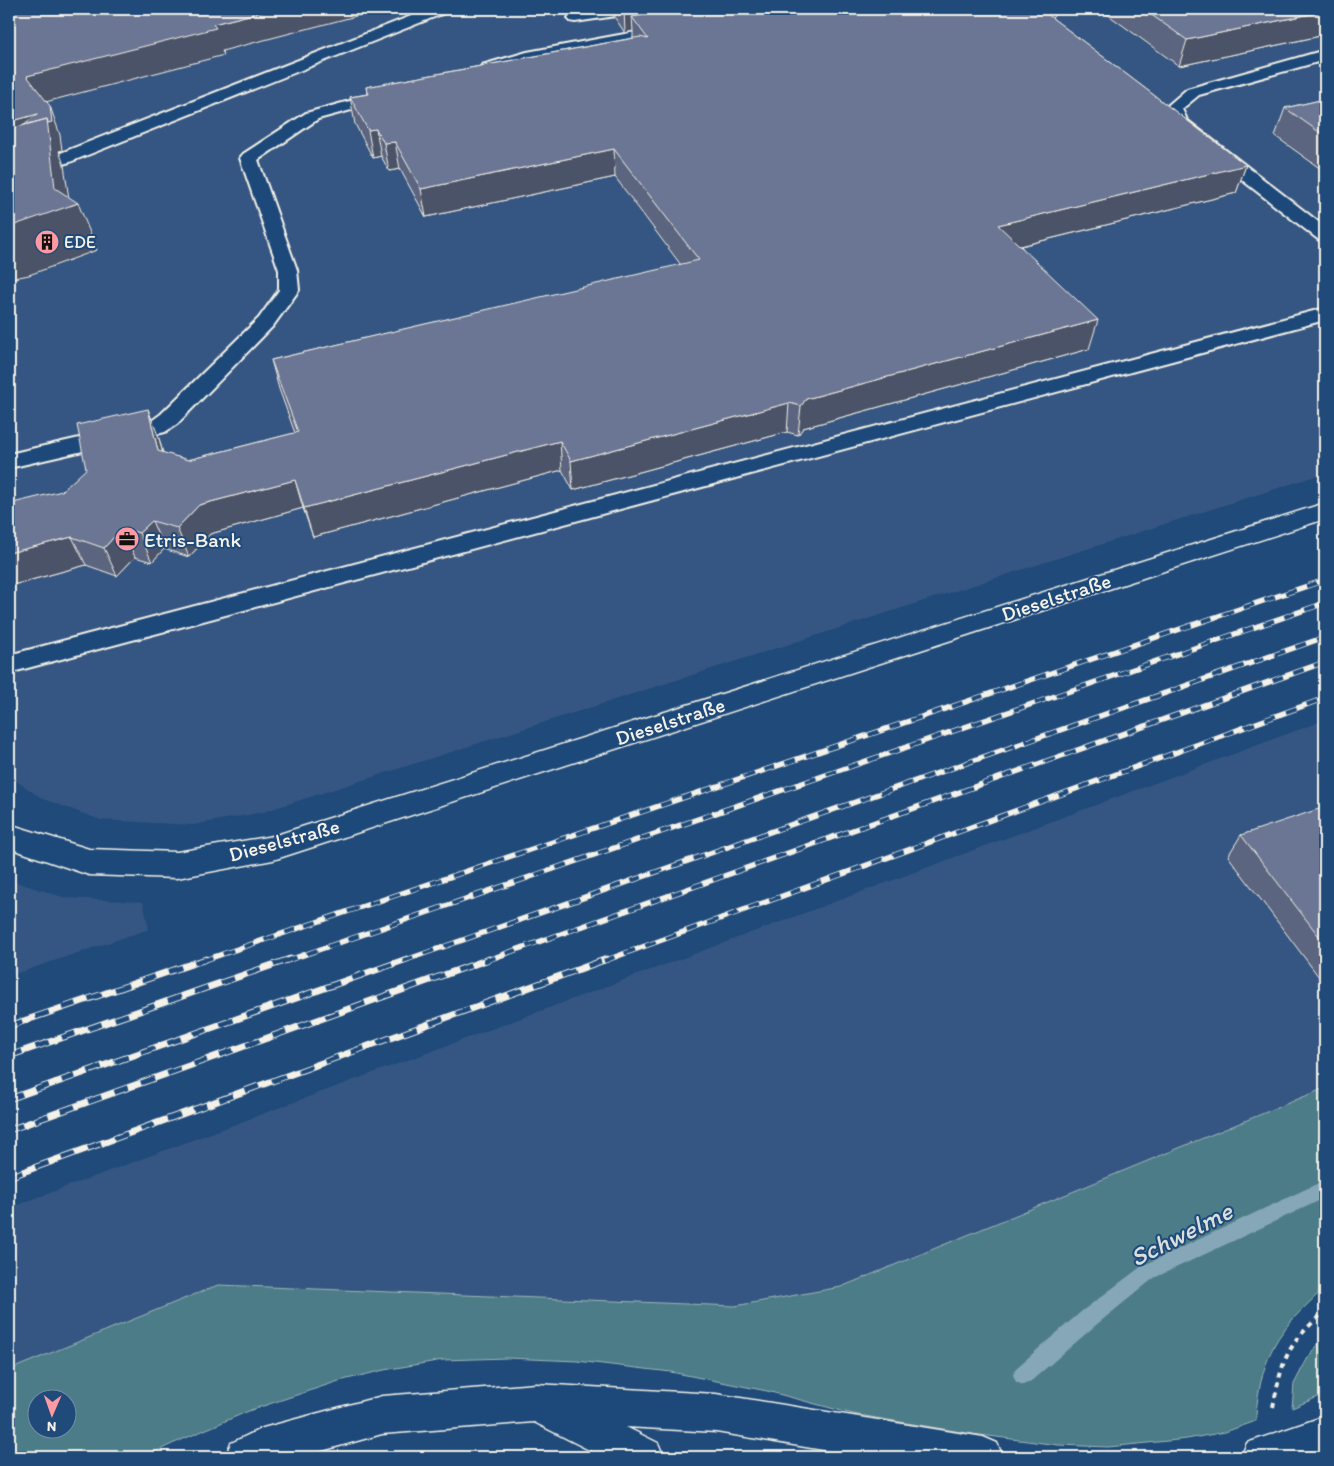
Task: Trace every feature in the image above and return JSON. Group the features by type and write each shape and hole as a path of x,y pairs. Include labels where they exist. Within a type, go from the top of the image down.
{"main road":[{"name":"Dieselstraße","path":"9,836 89,862 177,865 273,848 1325,511"},
{"path":"245,1457 263,1448 382,1415 536,1403 716,1413 983,1457"},
{"path":"536,1403 644,1457"},
{"path":"1263,1457 1325,1435"}],"lane":[{"path":"9,173 64,158 442,9"},
{"path":"575,18 636,9"},
{"path":"470,72 527,57 680,29"},
{"path":"1325,55 1192,92 1174,108 1180,123 1325,236"},
{"path":"9,461 156,427 170,419 266,322 289,290 288,270 249,158 312,116 405,90"},
{"path":"9,664 1325,314"}],"path":[{"path":"1263,1457 1279,1379 1290,1349 1325,1311"}],"shaded area":[{"path":"9,9 1325,9 1325,473 263,812 193,825 101,820 43,799 9,776"},
{"path":"1325,720 1325,1088 841,1287 735,1306 218,1285 9,1370 9,1208"},
{"path":"9,880 66,898 143,902 149,929 9,976"}],"green space":[{"path":"1325,1088 1325,1290 1319,1293 1295,1317 1276,1342 1266,1363 1256,1410 1256,1421 1225,1432 1187,1439 1108,1447 1058,1445 973,1434 853,1414 767,1391 671,1372 577,1361 507,1358 443,1360 384,1370 339,1381 251,1410 145,1457 9,1457 9,1370 218,1285 735,1306 841,1287"},
{"path":"1325,1335 1325,1394 1292,1408 1294,1384 1307,1359"},
{"path":"449,1452 527,1457 408,1457"}],"building":[{"path":"9,9 273,9 213,24 216,28 27,76 50,106 52,122 48,123 47,119 21,126 38,114 9,122"},
{"path":"682,9 1045,9 1043,11 1246,165 998,225 1098,320 806,399 801,406 789,403 571,461 560,441 304,508 295,480 199,505 177,528 152,521 139,533 122,528 104,548 72,537 9,553 9,504 62,491 86,469 77,425 148,409 158,451 188,460 298,432 271,360 699,260 614,149 421,189 395,142 384,143 376,129 368,130 350,97 369,94 366,87 640,37 648,39 632,17"},
{"path":"1143,9 1325,9 1325,11 1187,40"},
{"path":"1325,99 1325,136 1285,108"},
{"path":"47,119 55,188 78,203 9,227 9,129"},
{"path":"1322,808 1325,811 1325,944 1241,835"}],"waterway":[{"name":"Schwelme","path":"1023,1375 1089,1318 1148,1272 1325,1189"}],"railway":[{"path":"202,961 1325,580"},
{"path":"286,961 1325,603"},
{"path":"403,961 1325,637"},
{"path":"485,961 1325,662"},
{"path":"604,961 1325,698"},
{"path":"9,1026 206,959"},
{"path":"9,1056 290,959"},
{"path":"9,1099 407,959"},
{"path":"9,1130 489,959"},
{"path":"9,1177 607,959"}],"place":[{"name":"EDE","path":"47,242"},
{"name":"Etris-Bank","path":"127,539"}]}
